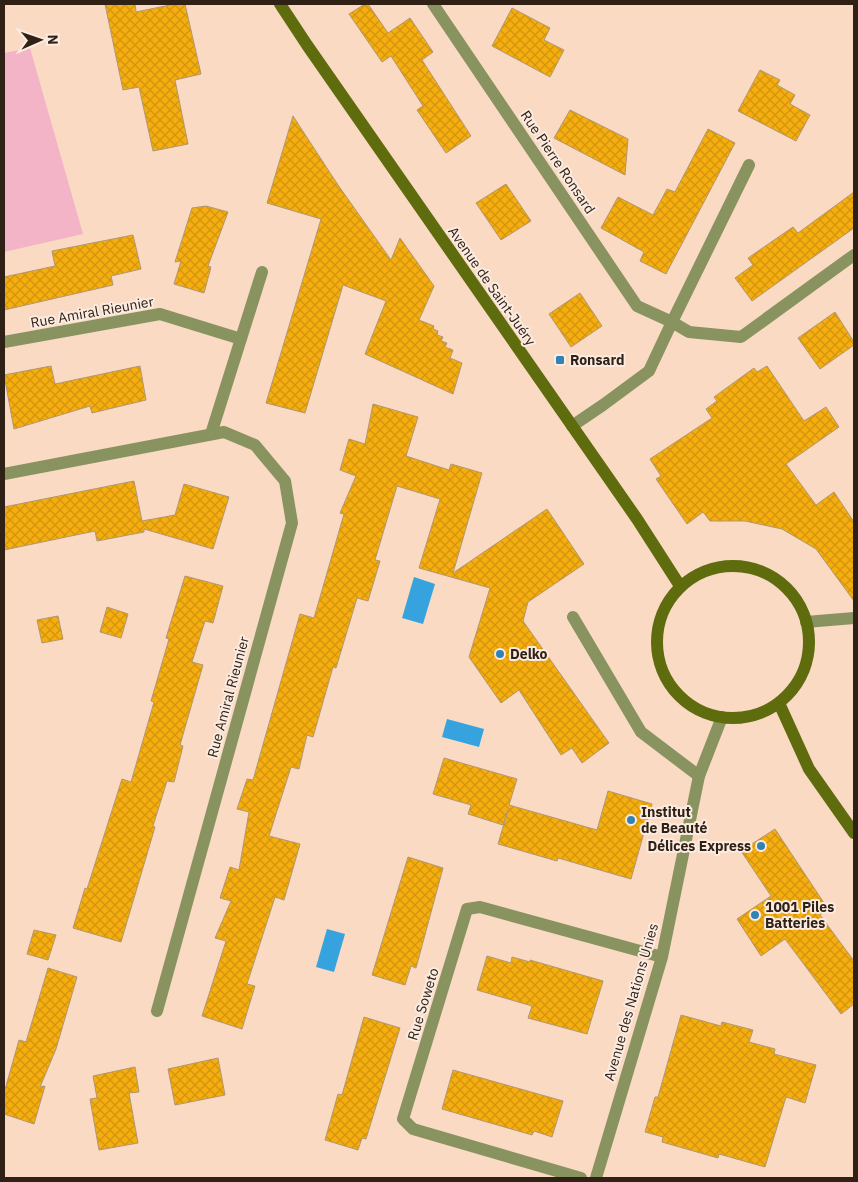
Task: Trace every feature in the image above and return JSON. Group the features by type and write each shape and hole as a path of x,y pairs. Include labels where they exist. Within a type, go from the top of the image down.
{"main road":[{"name":"Avenue de Saint-Juéry","path":"280,4 637,519 680,586"},
{"path":"728,566 754,568 777,580 796,598 806,622 809,645 805,667 794,686 779,703 761,712 742,718 722,717 699,710 679,696 665,676 657,653 658,628 665,606 680,586 702,572 728,566"},
{"path":"779,703 809,769 854,833"}],"street":[{"name":"Rue Pierre Ronsard","path":"434,4 637,306 689,332 741,337 854,255"},
{"path":"572,426 604,405 649,371 749,165"},
{"path":"211,434 262,272"},
{"name":"Rue Amiral Rieunier","path":"4,342 160,314 241,339"},
{"name":"Rue Amiral Rieunier","path":"4,474 224,432 255,445 285,481 292,524 157,1011"},
{"path":"573,617 641,732 699,776"},
{"path":"806,622 854,618"},
{"name":"Avenue des Nations Unies","path":"596,1178 662,957 699,776 722,717"},
{"name":"Rue Soweto","path":"581,1178 413,1129 403,1119 467,909 480,907 662,957"}],"shaded area":[{"path":"30,48 83,234 4,252 4,53"}],"water":[{"path":"414,577 435,584 423,624 402,618"},
{"path":"447,719 484,729 479,747 442,737"},
{"path":"327,929 345,934 334,972 316,967"}],"building":[{"path":"105,4 135,4 136,12 175,4 185,4 201,74 175,80 188,144 153,151 139,87 123,90"},
{"path":"368,4 388,33 410,18 433,52 422,60 471,136 446,153 417,110 423,106 391,56 382,62 349,14"},
{"path":"512,8 550,28 544,40 564,50 550,77 492,46"},
{"path":"760,70 780,80 777,85 795,95 790,104 810,115 796,141 738,111"},
{"path":"570,110 628,139 625,175 554,138"},
{"path":"293,116 338,185 391,260 400,238 434,286 419,320 434,326 433,329 438,331 437,335 443,337 441,341 447,343 445,347 453,350 450,358 462,363 453,394 365,354 386,301 343,285 305,413 266,403 321,219 267,203"},
{"path":"708,129 735,143 666,274 640,261 644,252 601,228 618,197 653,215 667,189 675,192"},
{"path":"506,184 531,221 501,240 476,203"},
{"path":"854,192 854,228 752,301 735,278 753,265 748,258 793,227 798,233"},
{"path":"206,206 228,212 208,266 211,267 204,293 174,284 181,261 175,262 192,208"},
{"path":"133,235 141,269 111,276 113,285 4,310 4,277 55,266 52,251"},
{"path":"580,293 602,326 571,347 549,314"},
{"path":"835,312 854,345 820,369 798,338"},
{"path":"51,366 55,384 140,366 146,400 92,413 90,406 14,429 4,375"},
{"path":"767,366 804,421 826,407 839,427 786,464 816,505 834,492 854,522 854,601 816,549 782,529 745,521 710,521 703,512 687,524 656,479 661,476 650,459 712,418 706,409 717,401 714,397 754,368 757,372"},
{"path":"373,404 418,417 406,456 449,470 451,464 482,473 453,573 547,509 584,564 528,602 523,621 609,743 582,763 572,748 561,755 519,690 501,703 469,657 490,588 419,568 440,499 397,486 375,560 380,561 368,601 357,598 336,668 333,667 313,737 307,735 299,769 291,767 269,836 300,844 284,900 275,897 247,984 255,986 242,1029 202,1016 226,941 215,938 231,901 220,898 230,867 239,870 249,812 237,809 247,779 253,780 300,614 314,618 344,514 340,513 356,476 340,470 349,439 365,444"},
{"path":"134,481 142,521 175,515 184,484 229,497 213,549 144,529 144,532 97,541 95,531 4,550 4,507"},
{"path":"185,576 223,586 213,623 205,621 192,662 203,665 180,745 183,746 174,782 167,781 121,942 73,928 122,779 131,782 154,702 151,701 169,639 166,638"},
{"path":"107,607 128,614 121,638 100,632"},
{"path":"58,616 63,639 42,643 37,620"},
{"path":"444,758 517,779 509,805 597,830 608,791 652,804 631,879 558,858 557,861 498,844 508,810 503,825 468,814 471,805 433,794"},
{"path":"775,829 828,909 820,915 854,961 854,1004 841,1014 785,939 761,956 737,919 771,896 741,851"},
{"path":"408,857 443,868 416,968 411,966 405,985 372,975"},
{"path":"34,930 56,935 48,960 27,954"},
{"path":"487,956 511,963 512,957 530,962 530,960 603,981 587,1034 528,1018 532,1006 477,990"},
{"path":"48,968 77,977 56,1049 40,1087 45,1086 34,1124 4,1114 4,1093 19,1040 26,1042"},
{"path":"681,1015 721,1026 722,1022 753,1030 749,1042 775,1049 774,1054 816,1065 805,1103 786,1097 765,1167 719,1154 718,1158 662,1142 663,1137 645,1132 655,1097 658,1097"},
{"path":"364,1017 400,1028 366,1139 362,1138 358,1150 325,1140 338,1094 342,1095"},
{"path":"218,1058 225,1095 175,1105 168,1069"},
{"path":"135,1067 139,1092 129,1093 138,1143 99,1150 90,1099 97,1098 93,1076"},
{"path":"453,1070 563,1101 552,1137 534,1131 532,1135 442,1109"}],"place":[{"name":"Ronsard","path":"560,360"},
{"name":"Delko","path":"500,654"},
{"name":"Institut de Beauté","path":"631,820"},
{"name":"Délices Express","path":"761,846"},
{"name":"1001 Piles Batteries","path":"755,915"}]}
